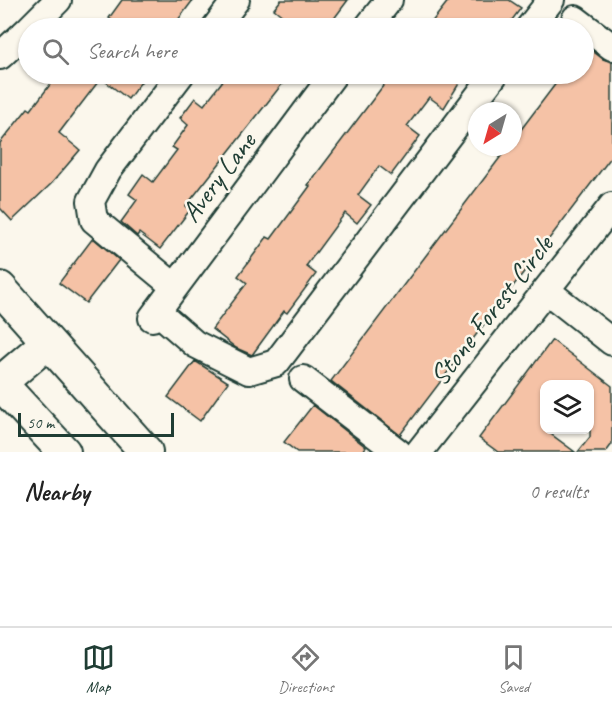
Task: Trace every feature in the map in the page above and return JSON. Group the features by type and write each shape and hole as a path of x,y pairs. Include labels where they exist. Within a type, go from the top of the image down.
{"main road":[{"path":"0,288 146,452"},
{"path":"47,343 0,383 64,452"}],"street":[{"path":"40,18 58,0"},
{"path":"222,18 236,0"},
{"path":"374,18 388,0"},
{"path":"537,18 551,0"},
{"path":"594,33 612,47"},
{"path":"0,56 18,39"},
{"path":"173,84 108,170 91,201 94,220 174,287"},
{"name":"Avery Lane","path":"326,84 154,315 195,344 249,371 276,363 487,84"},
{"name":"Stone Forest Circle","path":"419,452 612,206"},
{"path":"546,290 612,342"},
{"path":"303,379 398,452"}],"building":[{"path":"122,0 193,0 180,18 109,18"},
{"path":"281,0 348,0 334,18 285,18 274,9"},
{"path":"449,0 509,0 521,8 514,18 435,18"},
{"path":"594,52 612,62 612,156 400,435 331,381 501,156 522,156 522,128 555,84 594,84"},
{"path":"50,84 96,84 59,133 80,150 51,184 12,221 0,208 0,143 28,108 31,110"},
{"path":"109,84 139,84 128,99"},
{"path":"220,84 282,84 186,206 190,210 160,249 139,233 137,236 121,222 137,200 129,194 143,174 153,182 177,150 172,147 188,125 180,118 195,98 204,105"},
{"path":"384,84 459,84 444,108 429,97 407,126 420,136 391,175 379,166 358,195 371,205 357,223 345,213 306,266 316,274 287,313 284,311 252,355 236,348 212,329 247,283 238,276 267,237 271,239 310,186 308,185"},
{"path":"93,238 119,260 86,303 59,283"},
{"path":"552,340 612,386 612,444 606,452 578,452 590,434 594,434 594,380 540,380 540,434 551,434 575,452 498,452 479,438"},
{"path":"195,361 228,382 200,421 168,397"},
{"path":"313,405 366,447 362,452 297,452 284,442"}]}
